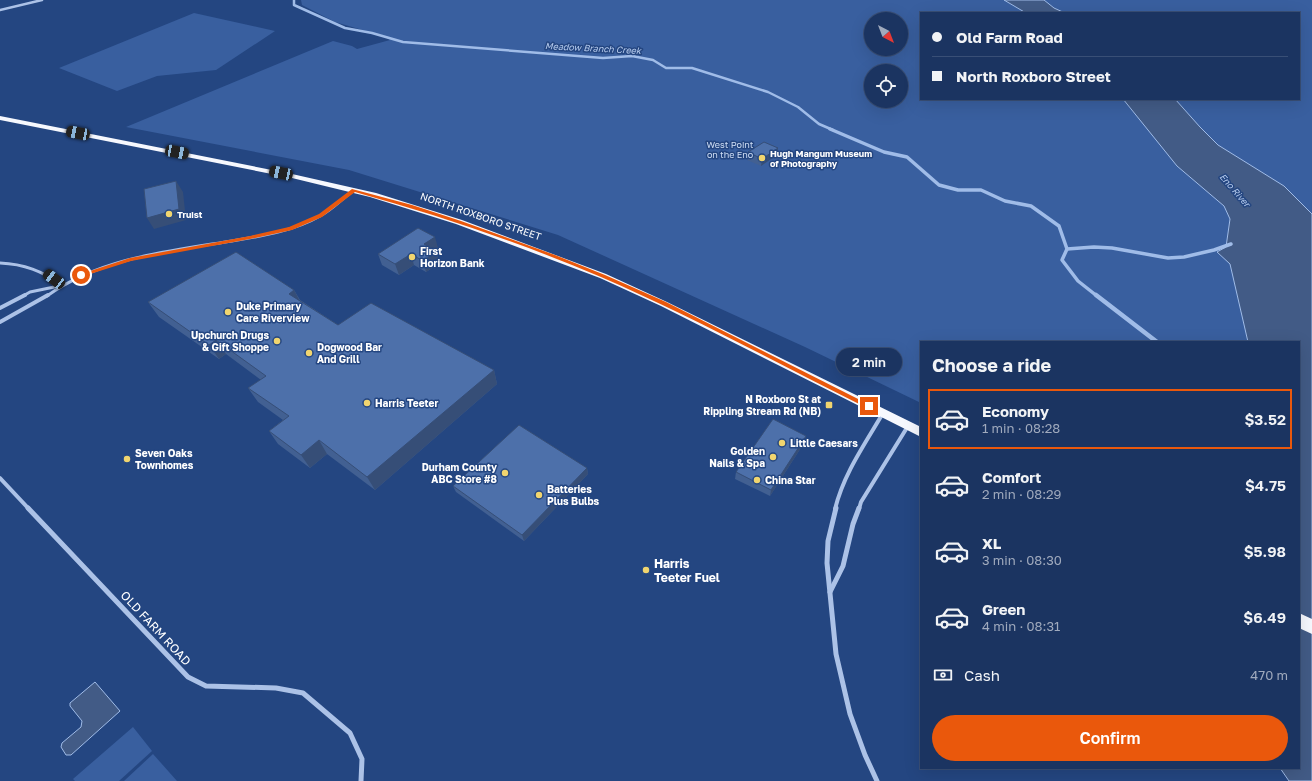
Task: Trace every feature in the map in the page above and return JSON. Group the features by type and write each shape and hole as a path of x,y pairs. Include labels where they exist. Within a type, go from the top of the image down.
{"highway":[{"name":"NORTH ROXBORO STREET","path":"0,118 222,161 354,190 411,206 459,222 546,253 603,276 712,328 920,432"},
{"path":"1300,621 1312,627"}],"street":[{"path":"0,10 42,0"},
{"path":"0,6 6,8"},
{"path":"0,322 42,300 62,285 92,271 130,259 250,238 290,229 321,216 354,190"},
{"path":"0,263 28,266 38,269 62,285"},
{"path":"0,308 30,292 62,285"},
{"path":"877,781 865,755 850,714 843,689 836,654 827,563 828,542 839,493 850,468 882,413"},
{"path":"830,593 843,566 853,524 861,502 908,426"},
{"name":"OLD FARM ROAD","path":"0,478 188,677 206,686 276,688 303,693 350,733 362,759 361,781"}],"green space":[{"name":"West Point on the Eno","path":"301,0 1312,0 1312,594 1300,341 920,341 920,403 805,347 558,235 349,170 126,127 333,41 352,46 357,49 390,40 383,36 335,22 302,5"},
{"path":"194,13 275,31 216,70 157,76 117,91 59,68"},
{"path":"133,727 152,751 119,781 75,781 73,779"},
{"path":"153,754 177,781 124,781"}],"water":[{"path":"1004,0 1044,0 1054,8 1063,12 1024,12"},
{"name":"Eno River","path":"1124,100 1176,100 1218,145 1284,186 1312,214 1312,781 1289,781 1281,769 1300,769 1300,341 1248,341 1230,264 1217,252 1226,247 1230,219 1224,206 1177,166"},
{"path":"95,682 120,711 71,755 66,755 61,747 62,743 81,727 82,721 70,706 70,703"}],"building":[{"path":"764,142 778,148 762,159 748,152"},
{"path":"176,181 179,209 147,218 144,189"},
{"path":"418,228 435,237 424,244 436,252 423,261 411,254 395,264 378,254"},
{"path":"236,252 294,290 289,294 338,325 371,303 494,370 367,477 319,440 301,455 269,431 289,416 248,388 266,376 216,340 209,345 148,302"},
{"path":"773,419 806,436 771,490 736,472"},
{"path":"519,425 587,468 522,535 453,486"}],"waterway":[{"name":"Meadow Branch Creek","path":"294,0 294,5 345,28 372,33 403,42 603,58 632,56 653,60 666,68 692,68 768,92 798,107 819,124 833,130"},
{"name":"Meadow Branch Creek","path":"830,129 884,152 907,157 939,185 958,190 981,190 1005,201 1031,206 1059,226 1067,249"},
{"path":"1067,249 1094,247 1112,248 1168,258 1184,257 1214,250 1231,244"},
{"name":"Meadow Branch Creek","path":"1067,249 1062,260 1078,281 1097,296"},
{"name":"Meadow Branch Creek","path":"1096,295 1156,341"}],"place":[{"name":"Hugh Mangum Museum of Photography","path":"762,158"},
{"name":"Truist","path":"169,214"},
{"name":"First Horizon Bank","path":"412,257"},
{"name":"Duke Primary Care Riverview","path":"228,312"},
{"name":"Upchurch Drugs & Gift Shoppe","path":"277,341"},
{"name":"Dogwood Bar And Grill","path":"309,353"},
{"name":"Harris Teeter","path":"367,403"},
{"name":"N Roxboro St at Rippling Stream Rd (NB)","path":"829,405"},
{"name":"Little Caesars","path":"782,443"},
{"name":"Golden Nails & Spa","path":"773,457"},
{"name":"Seven Oaks Townhomes","path":"127,459"},
{"name":"Durham County ABC Store #8","path":"505,473"},
{"name":"China Star","path":"757,480"},
{"name":"Batteries Plus Bulbs","path":"539,495"},
{"name":"Harris Teeter Fuel","path":"646,570"}],"route":[{"path":"81,275 130,259 250,238 290,229 321,216 354,190 411,206 509,239 603,276 747,344 869,406"}]}
